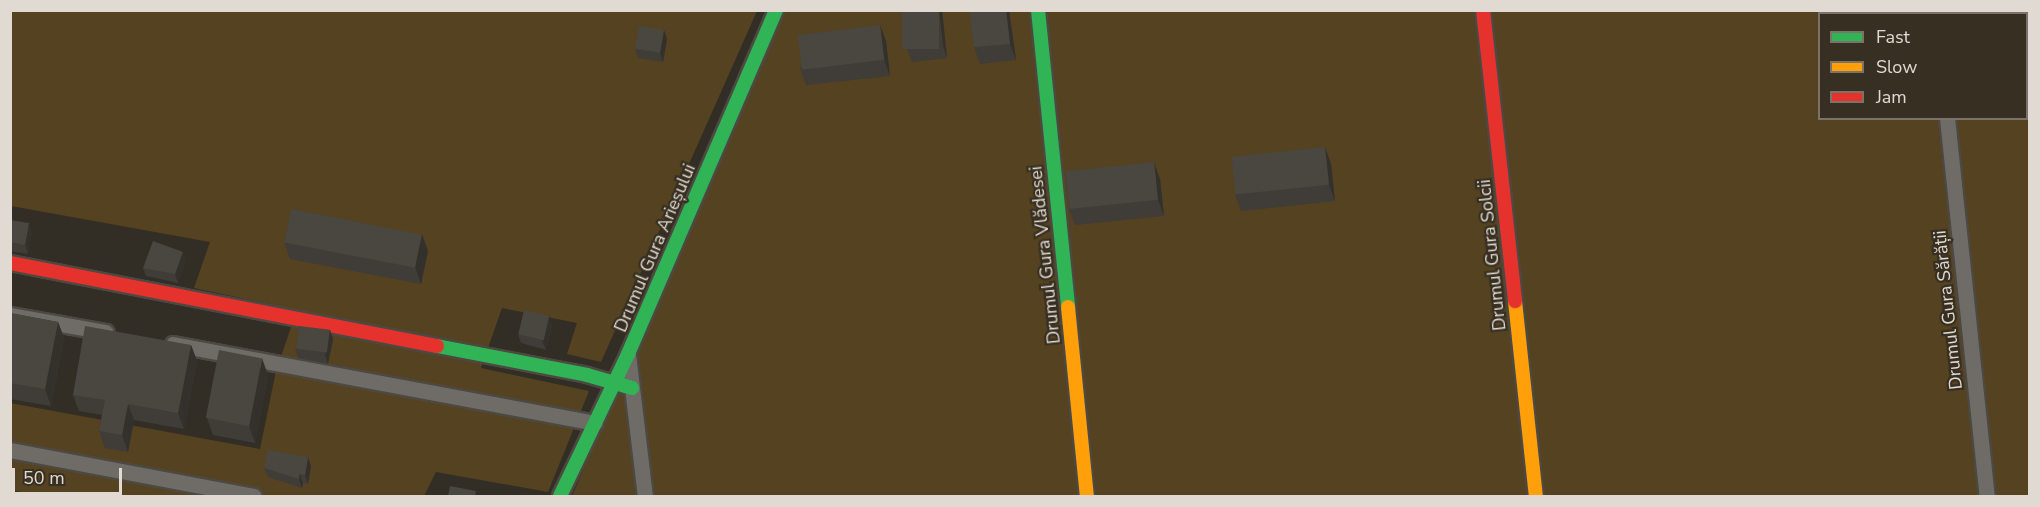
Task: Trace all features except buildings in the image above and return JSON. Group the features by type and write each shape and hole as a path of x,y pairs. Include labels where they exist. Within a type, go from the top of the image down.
{"street":[{"name":"Drumul Gura Arieșului","path":"560,496 628,354 776,10"},
{"name":"Drumul Gura Vlădesei","path":"1038,10 1087,496"},
{"name":"Drumul Gura Solcii","path":"1483,10 1536,496"},
{"name":"Drumul Gura Sărății","path":"1947,120 1987,496"},
{"path":"10,263 615,382 632,388"},
{"path":"10,315 126,336"},
{"path":"161,342 595,423"},
{"path":"628,354 645,496"},
{"path":"10,450 254,496"}],"shaded area":[{"path":"11,11 757,11 601,362 567,354 577,323 502,308 481,368 589,391 548,492 436,472 424,496 43,496 11,490 10,403 260,449 276,371 297,310 194,288 210,242 11,206"},
{"path":"783,11 2029,11 2029,496 572,496"}],"traffic: fast":[{"path":"560,496 628,354 776,10"},
{"path":"1038,10 1068,307"},
{"path":"437,346 587,375 632,388"}],"traffic: slow":[{"path":"1515,301 1536,496"},
{"path":"1068,307 1087,496"}],"traffic: jam":[{"path":"1483,10 1515,301"},
{"path":"10,263 437,346"}]}
